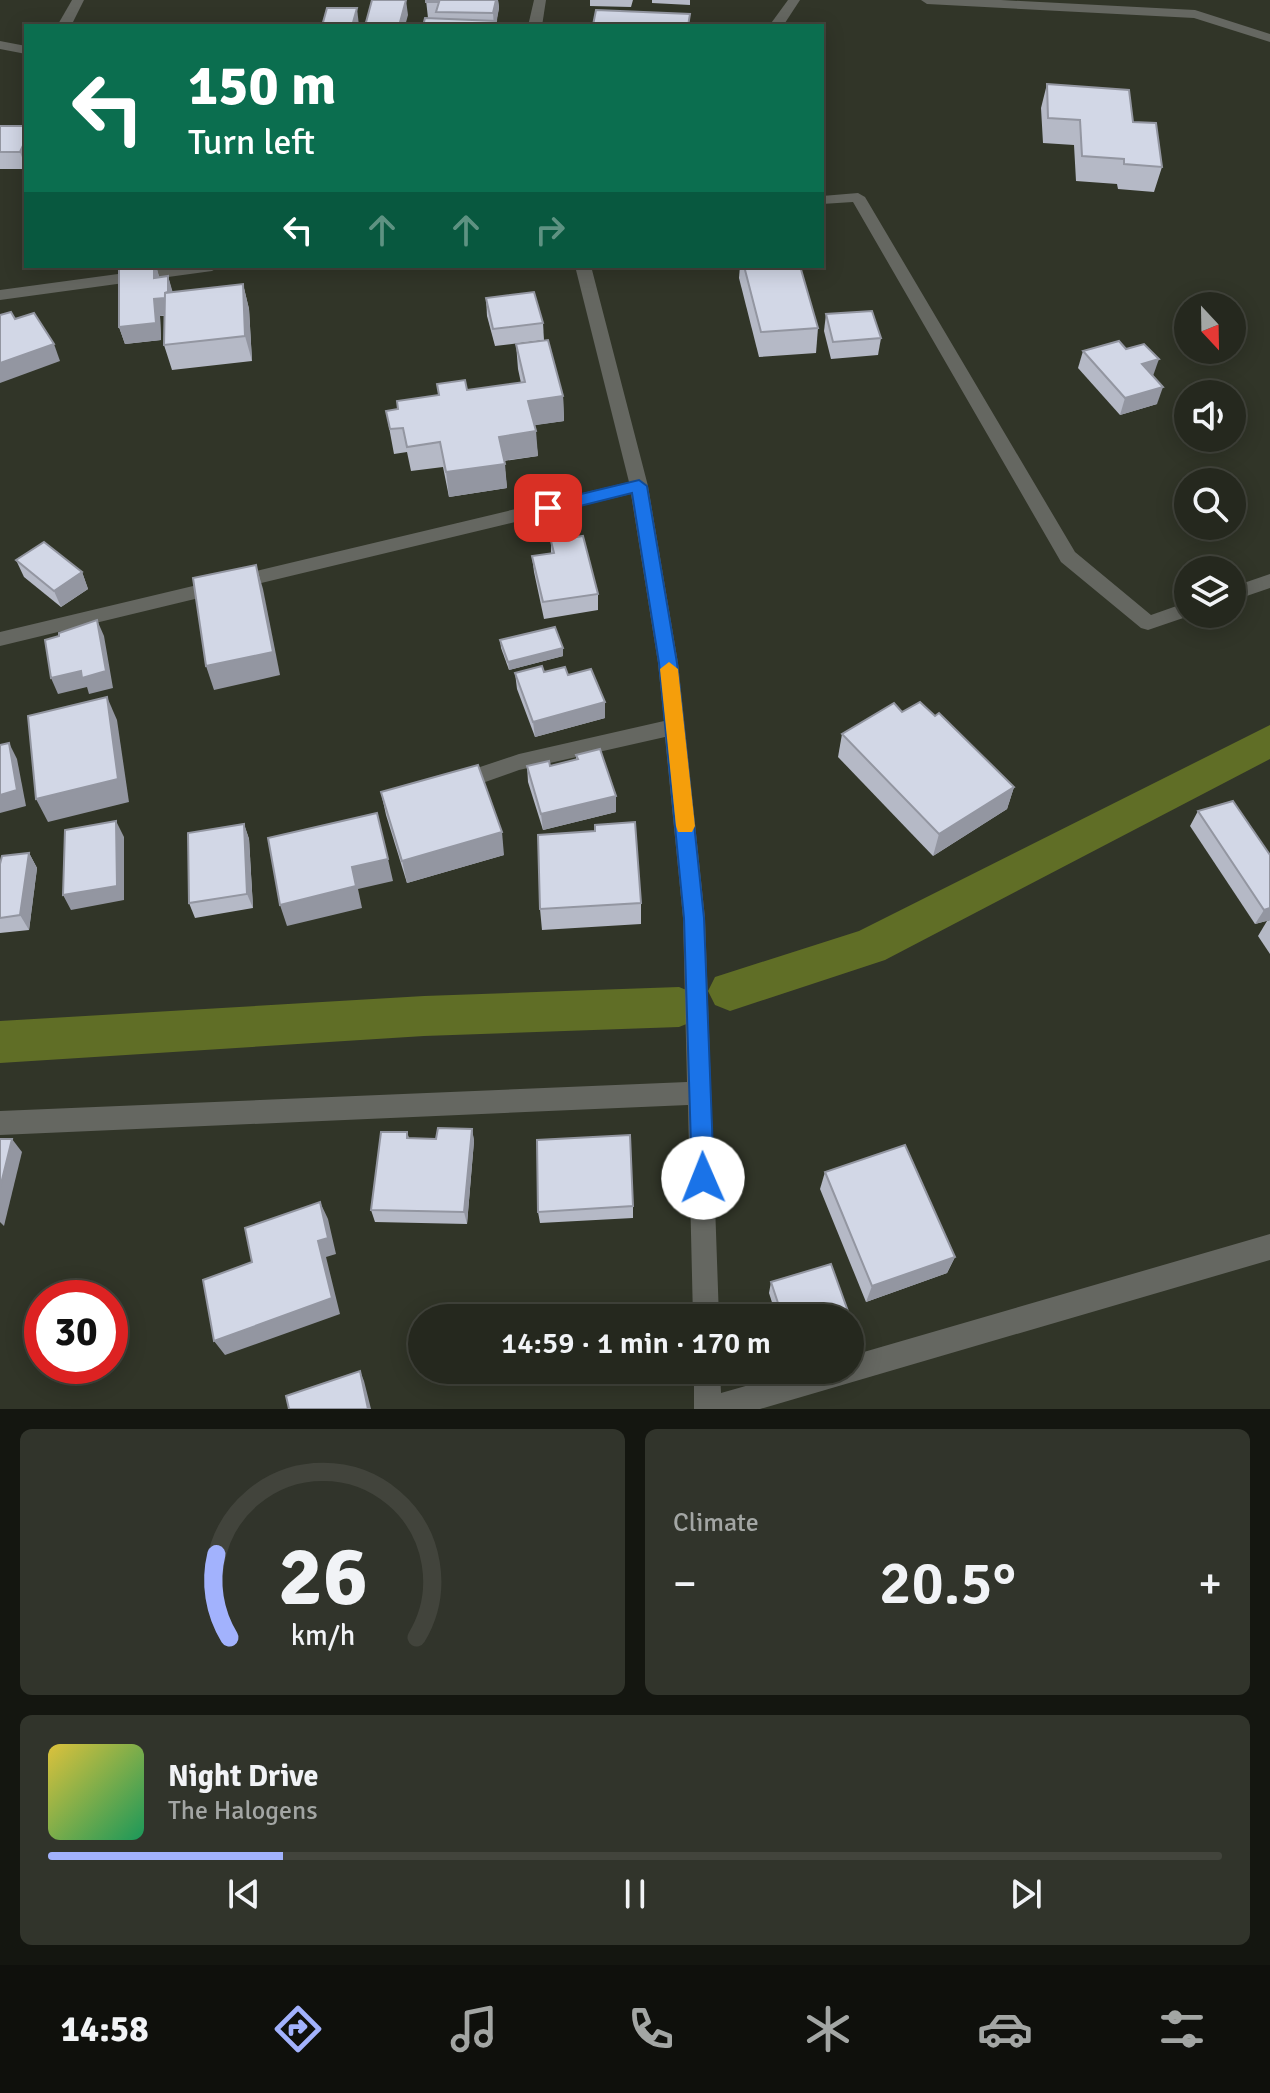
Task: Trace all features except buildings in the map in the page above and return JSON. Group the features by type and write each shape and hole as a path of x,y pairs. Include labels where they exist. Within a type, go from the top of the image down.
{"street":[{"path":"65,24 78,0"},
{"path":"535,24 540,0"},
{"path":"777,24 794,0"},
{"path":"927,0 1195,14 1270,38"},
{"path":"1188,0 1195,14"},
{"path":"0,45 24,50"},
{"path":"824,200 858,197 1068,557 1148,623 1174,614"},
{"path":"0,295 197,268"},
{"path":"584,268 639,486 668,663 694,918 706,1304"},
{"path":"0,639 639,486"},
{"path":"1246,589 1270,581"},
{"path":"432,792 519,762 675,727"},
{"path":"0,1123 701,1093"},
{"path":"864,1366 1270,1247"},
{"path":"708,1384 711,1409 799,1384"}],"waterway":[{"path":"730,991 870,947 1270,741"},
{"path":"0,1042 424,1016 679,1007"}],"slow traffic":[{"path":"669,669 685,826"}],"route":[{"path":"548,508 639,486 668,663 694,918 703,1178"}]}
